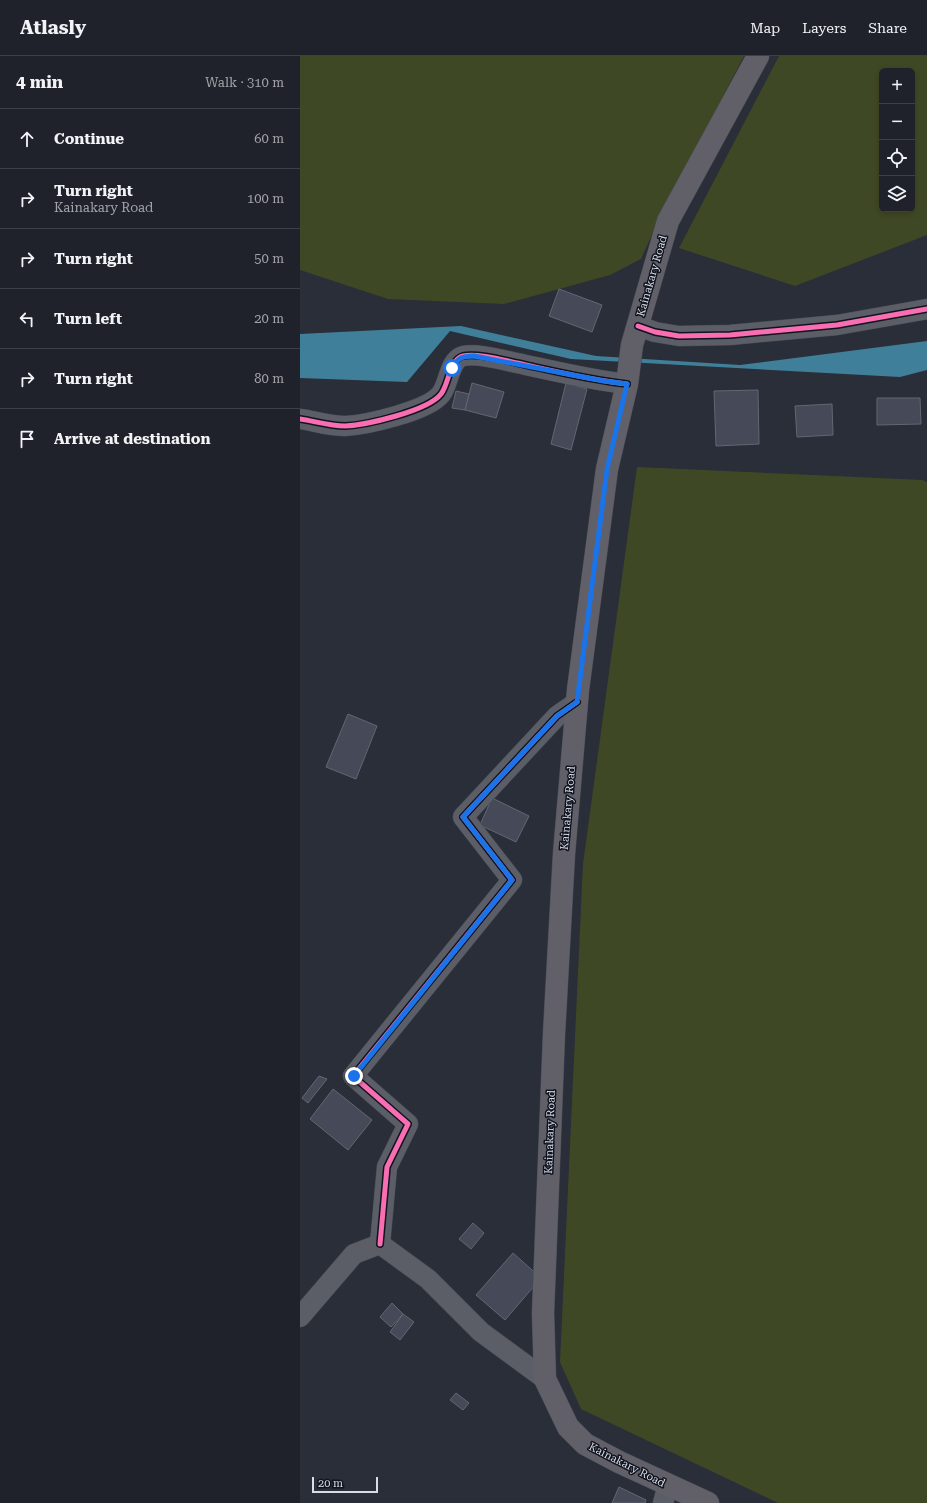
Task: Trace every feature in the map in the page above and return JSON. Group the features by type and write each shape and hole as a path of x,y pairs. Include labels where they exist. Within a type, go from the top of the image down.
{"main road":[{"name":"Kainakary Road","path":"708,1503 666,1494 619,1462 585,1444 568,1427 545,1379 543,1313 554,1034 564,854 577,702 607,469 628,381 635,335 668,221 758,56"}],"street":[{"path":"635,335 655,332 679,336 730,335 836,325 927,309"},
{"path":"300,418 343,426 365,424 429,404 440,395 452,368 457,360 463,356 494,359 604,381 628,381"},
{"path":"380,1244 387,1167 408,1124 354,1076 512,880 463,817 557,716 577,702"},
{"path":"300,1317 354,1254 380,1244"},
{"path":"380,1244 428,1279 481,1332 545,1379"}],"green space":[{"path":"300,56 744,56 661,215 641,259 610,275 504,304 388,299 300,270"},
{"path":"779,56 927,56 927,235 795,286 679,248"},
{"path":"637,467 922,480 927,482 927,1503 778,1503 581,1409 560,1362 583,864"}],"water":[{"path":"461,326 596,356 740,365 927,341 927,370 900,377 571,359 450,331 407,382 300,378 300,334"}],"building":[{"path":"559,289 602,305 592,332 549,316"},
{"path":"472,383 504,392 496,418 465,410"},
{"path":"566,383 587,389 571,450 551,444"},
{"path":"758,390 759,444 716,446 714,391"},
{"path":"456,391 469,394 465,410 452,408"},
{"path":"877,398 920,398 921,424 877,425"},
{"path":"832,404 833,435 797,437 795,406"},
{"path":"348,714 377,726 356,779 326,767"},
{"path":"492,798 529,816 516,842 480,825"},
{"path":"319,1076 327,1079 308,1103 302,1098"},
{"path":"333,1089 372,1120 348,1150 310,1119"},
{"path":"473,1223 484,1233 471,1249 459,1239"},
{"path":"513,1253 541,1278 505,1320 476,1295"},
{"path":"392,1303 403,1314 391,1327 380,1317"},
{"path":"403,1314 414,1322 400,1340 390,1332"},
{"path":"456,1393 469,1403 463,1410 450,1400"},
{"path":"619,1487 646,1500 645,1503 612,1503"}],"cycle path":[{"path":"638,326 655,332 679,336 730,335 837,325 927,309"},
{"path":"300,419 345,426 381,420 410,411 434,400 441,394 455,362 458,358 469,355 490,357 586,378 627,384"},
{"path":"380,1244 387,1167 408,1124 353,1076 512,880 463,817 557,716 577,702"}],"route":[{"path":"354,1076 512,880 463,817 557,716 577,702 607,469 627,384 474,356 463,356 457,360 452,368"}]}
